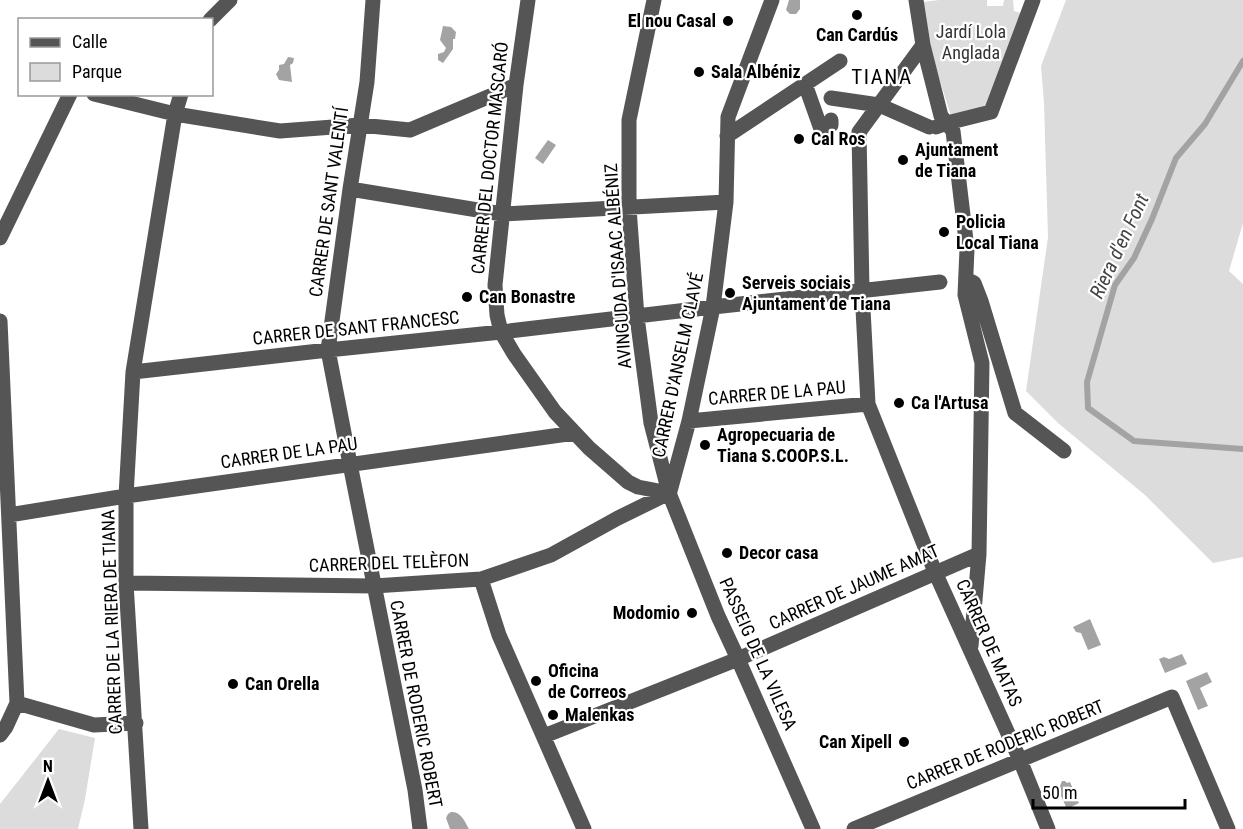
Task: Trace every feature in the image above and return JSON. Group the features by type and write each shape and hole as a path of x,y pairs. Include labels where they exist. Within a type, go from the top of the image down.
{"street":[{"path":"212,18 230,0"},
{"name":"CARRER DE SANT VALENTÍ","path":"373,0 367,82 328,350 374,586"},
{"name":"CARRER DEL DOCTOR MASCARÓ","path":"528,0 516,85 495,285 497,315 501,332 555,412 589,448 638,488 669,494"},
{"name":"AVINGUDA D'ISAAC ALBÉNIZ","path":"654,0 629,120 629,208 637,317 651,423 669,494"},
{"name":"CARRER D'ANSELM CLAVÉ","path":"669,494 689,421 713,307 726,202 728,117 772,0"},
{"path":"916,0 923,45 941,116 937,126"},
{"path":"937,126 991,112 1032,0"},
{"path":"879,105 923,45"},
{"path":"727,136 840,61"},
{"path":"805,84 821,129 831,125 831,120"},
{"path":"102,96 175,114 280,131 360,125 410,130 516,85"},
{"path":"0,238 69,96"},
{"name":"CARRER DE LA RIERA DE TIANA","path":"141,829 126,583 126,495 133,372 175,114 180,96"},
{"path":"831,98 879,105 953,131 967,249 965,295 982,363 979,554 970,650"},
{"name":"CARRER DE MATAS","path":"879,105 859,132 862,290 868,404 935,572 1020,760 1048,829"},
{"path":"350,189 502,214 726,202"},
{"path":"966,279 974,283 981,301 1016,413 1064,451"},
{"name":"CARRER DE SANT FRANCESC","path":"133,372 940,282"},
{"path":"0,321 17,703 0,735"},
{"name":"CARRER DE LA PAU","path":"689,421 868,404"},
{"name":"CARRER DE LA PAU","path":"9,515 126,495 575,433"},
{"name":"CARRER DEL TELÈFON","path":"126,583 374,586 481,579 551,555 618,518 669,494"},
{"name":"PASSEIG DE LA VILESA","path":"669,494 718,616 813,829"},
{"name":"CARRER DE JAUME AMAT","path":"544,736 738,659 979,554"},
{"path":"481,579 499,635 584,829"},
{"name":"CARRER DE RODERIC ROBERT","path":"374,586 415,789 420,829"},
{"name":"CARRER DE RODERIC ROBERT","path":"854,829 1172,697 1228,829"},
{"path":"17,703 93,725 136,723"}],"green space":[{"name":"Jardí Lola Anglada","path":"987,0 987,6 1003,6 1004,0 1013,0 1014,11 1024,14 989,107 951,116 931,52 923,2"},
{"path":"1066,0 1243,0 1243,223 1229,271 1243,284 1243,557 1213,563 1145,495 1058,423 1026,391 1048,237 1041,66"},
{"path":"59,729 95,738 78,829 0,829 0,804"}],"shaded area":[{"path":"789,0 800,0 800,9 796,14 790,14 786,10"},
{"path":"443,26 451,27 456,32 453,49 443,63 438,60 438,54 444,52 446,48 440,40"},
{"path":"288,57 294,58 290,65 292,82 279,80 276,74 279,65 284,64"},
{"path":"548,140 556,145 543,164 535,158"},
{"path":"1090,619 1101,645 1088,650 1081,633 1076,632 1073,627"},
{"path":"1182,654 1187,664 1165,673 1159,659 1164,657 1169,659"},
{"path":"1207,672 1212,682 1200,688 1208,706 1198,710 1186,681"},
{"path":"1062,781 1070,782 1079,803 1067,809 1057,787"},
{"path":"451,812 460,815 469,829 450,829 446,818"}],"waterway":[{"name":"Riera d'en Font","path":"1243,61 1205,124 1176,158 1134,258 1115,285 1087,382 1088,408 1134,441 1243,449"}],"place":[{"name":"Can Cardús","path":"857,15"},
{"name":"El nou Casal","path":"728,21"},
{"name":"Sala Albéniz","path":"699,72"},
{"name":"Cal Ros","path":"799,139"},
{"name":"Ajuntament de Tiana","path":"903,160"},
{"name":"Policia Local Tiana","path":"944,232"},
{"name":"Serveis sociais Ajuntament de Tiana","path":"730,293"},
{"name":"Can Bonastre","path":"467,297"},
{"name":"Ca l'Artusa","path":"899,403"},
{"name":"Agropecuaria de Tiana S.COOP.S.L.","path":"705,445"},
{"name":"Decor casa","path":"727,553"},
{"name":"Modomio","path":"692,613"},
{"name":"Oficina de Correos","path":"536,681"},
{"name":"Can Orella","path":"233,684"},
{"name":"Malenkas","path":"553,715"},
{"name":"Can Xipell","path":"904,742"}],"district":[{"name":"TIANA","path":"882,77"}]}
